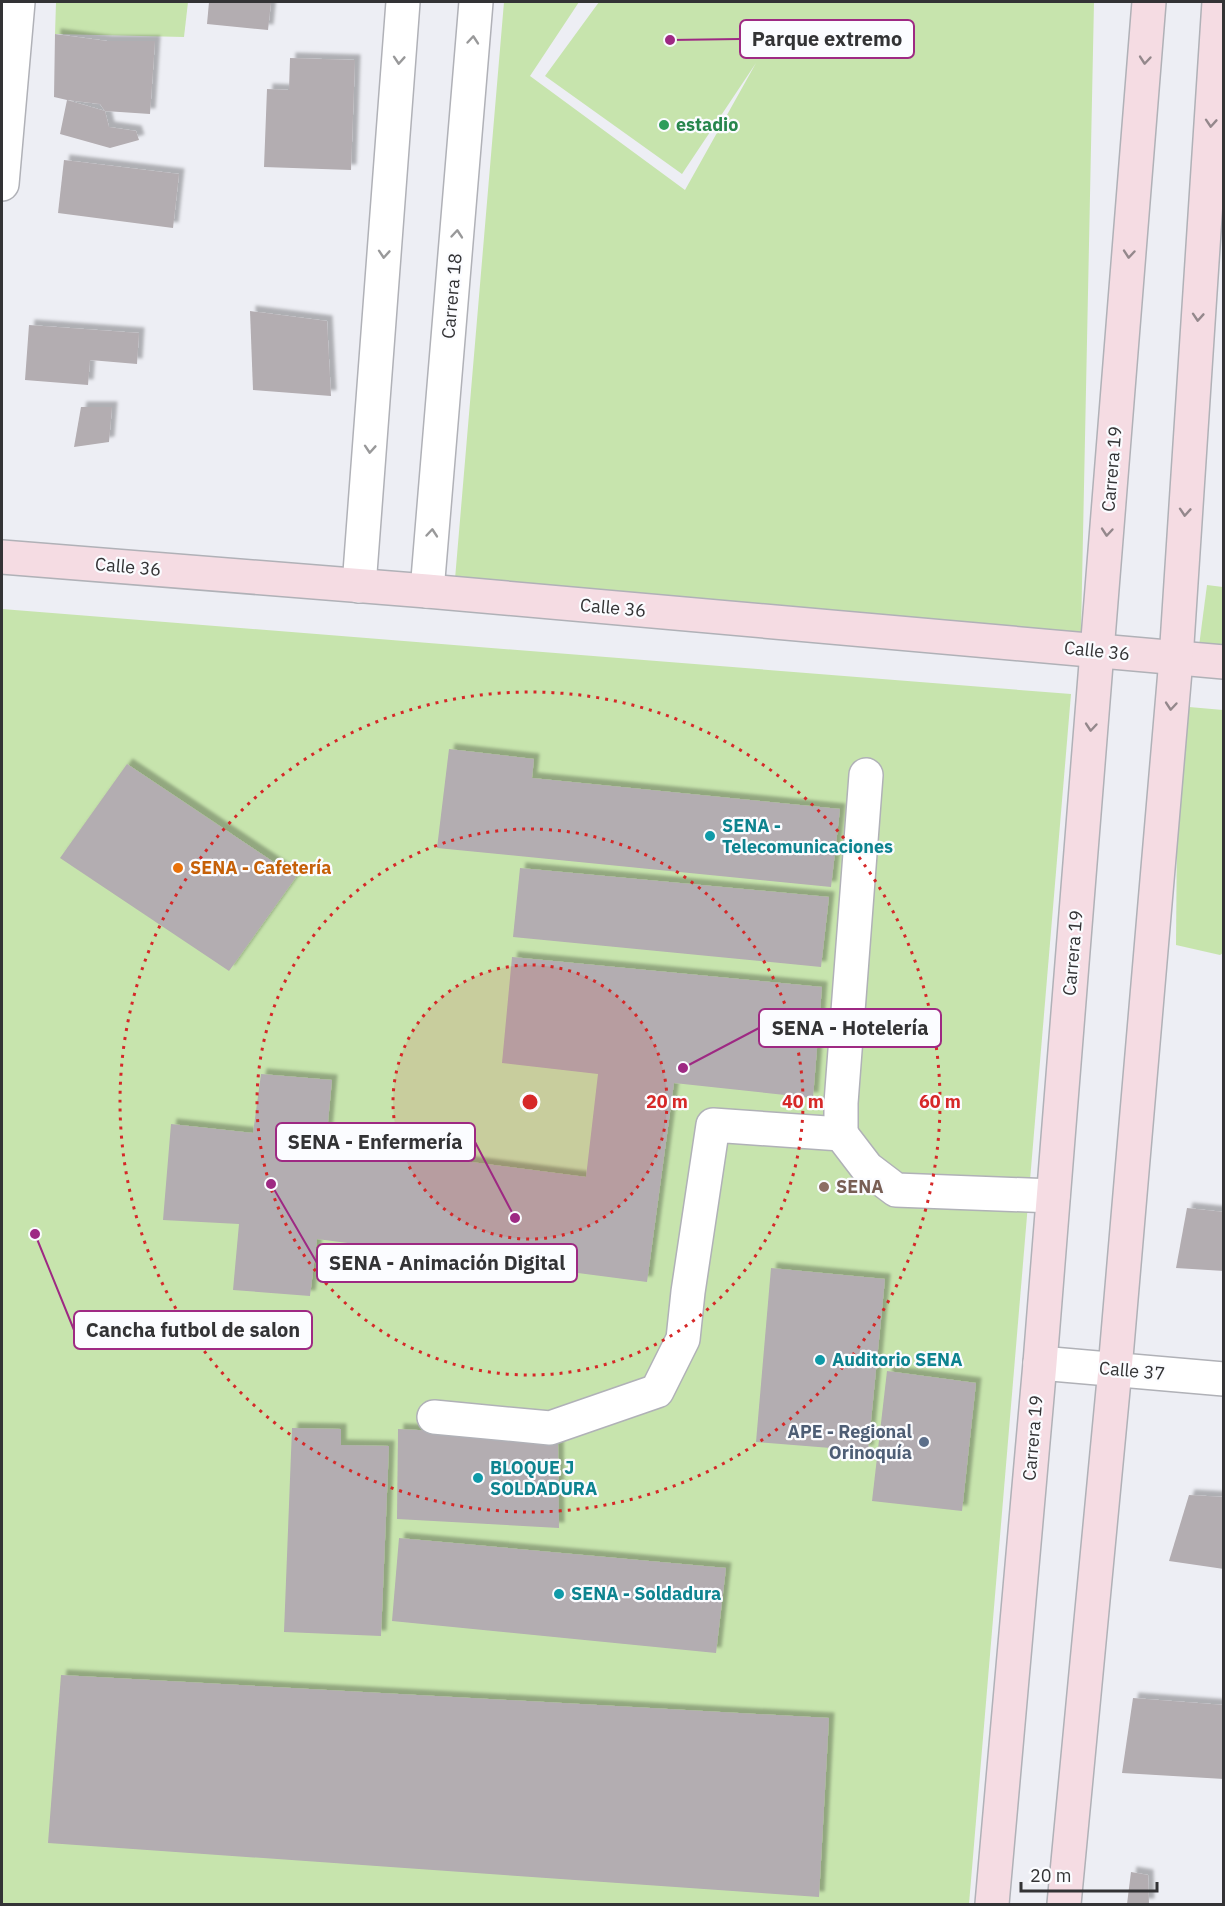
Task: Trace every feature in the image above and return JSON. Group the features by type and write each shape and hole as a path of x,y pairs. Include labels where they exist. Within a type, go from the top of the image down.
{"main road":[{"name":"Carrera 19","path":"992,1905 1040,1363 1149,2"},
{"path":"1064,1905 1115,1370 1176,659 1219,2"},
{"name":"Calle 36","path":"2,557 427,591 1224,662"}],"street":[{"path":"2,184 18,2"},
{"path":"360,586 403,2"},
{"name":"Carrera 18","path":"427,591 476,2"},
{"path":"866,775 841,1134 867,1168 896,1190 1053,1196"},
{"path":"434,1417 550,1428 657,1391 683,1339 713,1125 841,1134"},
{"name":"Calle 37","path":"1040,1363 1224,1379"}],"green space":[{"path":"56,2 188,2 184,37 55,34"},
{"path":"504,2 579,2 530,76 685,190 756,63 682,174 545,76 599,2 1094,2 1081,632 455,579"},
{"path":"1207,585 1223,587 1223,648 1199,646"},
{"path":"2,609 1071,694 969,1904 2,1904"},
{"path":"1178,706 1223,710 1223,953 1220,955 1176,945"}],"building":[{"path":"209,2 271,2 268,30 207,24"},
{"path":"55,34 107,41 155,41 150,114 105,111 100,104 54,97"},
{"path":"290,58 355,60 351,170 264,167 267,89 289,90"},
{"path":"67,100 105,111 109,127 136,131 139,140 110,148 60,134"},
{"path":"64,160 179,174 173,228 58,213"},
{"path":"250,311 327,321 331,396 253,390"},
{"path":"29,325 139,333 137,364 90,360 88,385 25,380"},
{"path":"81,407 112,407 109,442 74,447"},
{"name":"SENA - Telecomunicaciones","path":"449,749 534,759 532,778 840,809 831,887 437,848"},
{"name":"SENA - Cafetería","path":"127,764 296,877 229,971 60,858"},
{"path":"520,868 829,897 821,967 513,937"},
{"path":"512,957 822,987 813,1098 674,1083 647,1282 317,1239 310,1296 233,1290 239,1224 163,1220 171,1124 253,1133 261,1074 332,1080 326,1143 586,1177 598,1074 502,1063"},
{"path":"1187,1208 1224,1212 1224,1271 1176,1268"},
{"name":"Auditorio SENA","path":"771,1268 885,1279 868,1451 756,1442"},
{"name":"APE - Regional Orinoquía","path":"887,1371 976,1383 962,1511 872,1501"},
{"path":"292,1428 341,1429 341,1445 389,1446 381,1636 284,1632"},
{"name":"BLOQUE J SOLDADURA","path":"398,1429 558,1437 559,1528 397,1519"},
{"path":"1189,1495 1224,1497 1224,1569 1169,1561"},
{"name":"SENA - Soldadura","path":"399,1538 726,1568 716,1653 392,1621"},
{"path":"61,1675 829,1718 819,1897 48,1843"},
{"path":"1133,1698 1224,1705 1224,1779 1122,1773"},
{"path":"1131,1872 1148,1875 1149,1904 1127,1904"}],"place":[{"name":"Parque extremo","path":"670,40"},
{"name":"estadio","path":"664,125"},
{"name":"SENA - Telecomunicaciones","path":"710,836"},
{"name":"SENA - Cafetería","path":"178,868"},
{"name":"SENA - Hotelería","path":"683,1068"},
{"name":"SENA - Animación Digital","path":"271,1184"},
{"name":"SENA","path":"824,1187"},
{"name":"SENA - Enfermería","path":"515,1218"},
{"name":"Cancha futbol de salon","path":"35,1234"},
{"name":"Auditorio SENA","path":"820,1360"},
{"name":"APE - Regional Orinoquía","path":"924,1442"},
{"name":"BLOQUE J SOLDADURA","path":"478,1478"},
{"name":"SENA - Soldadura","path":"559,1594"}]}
